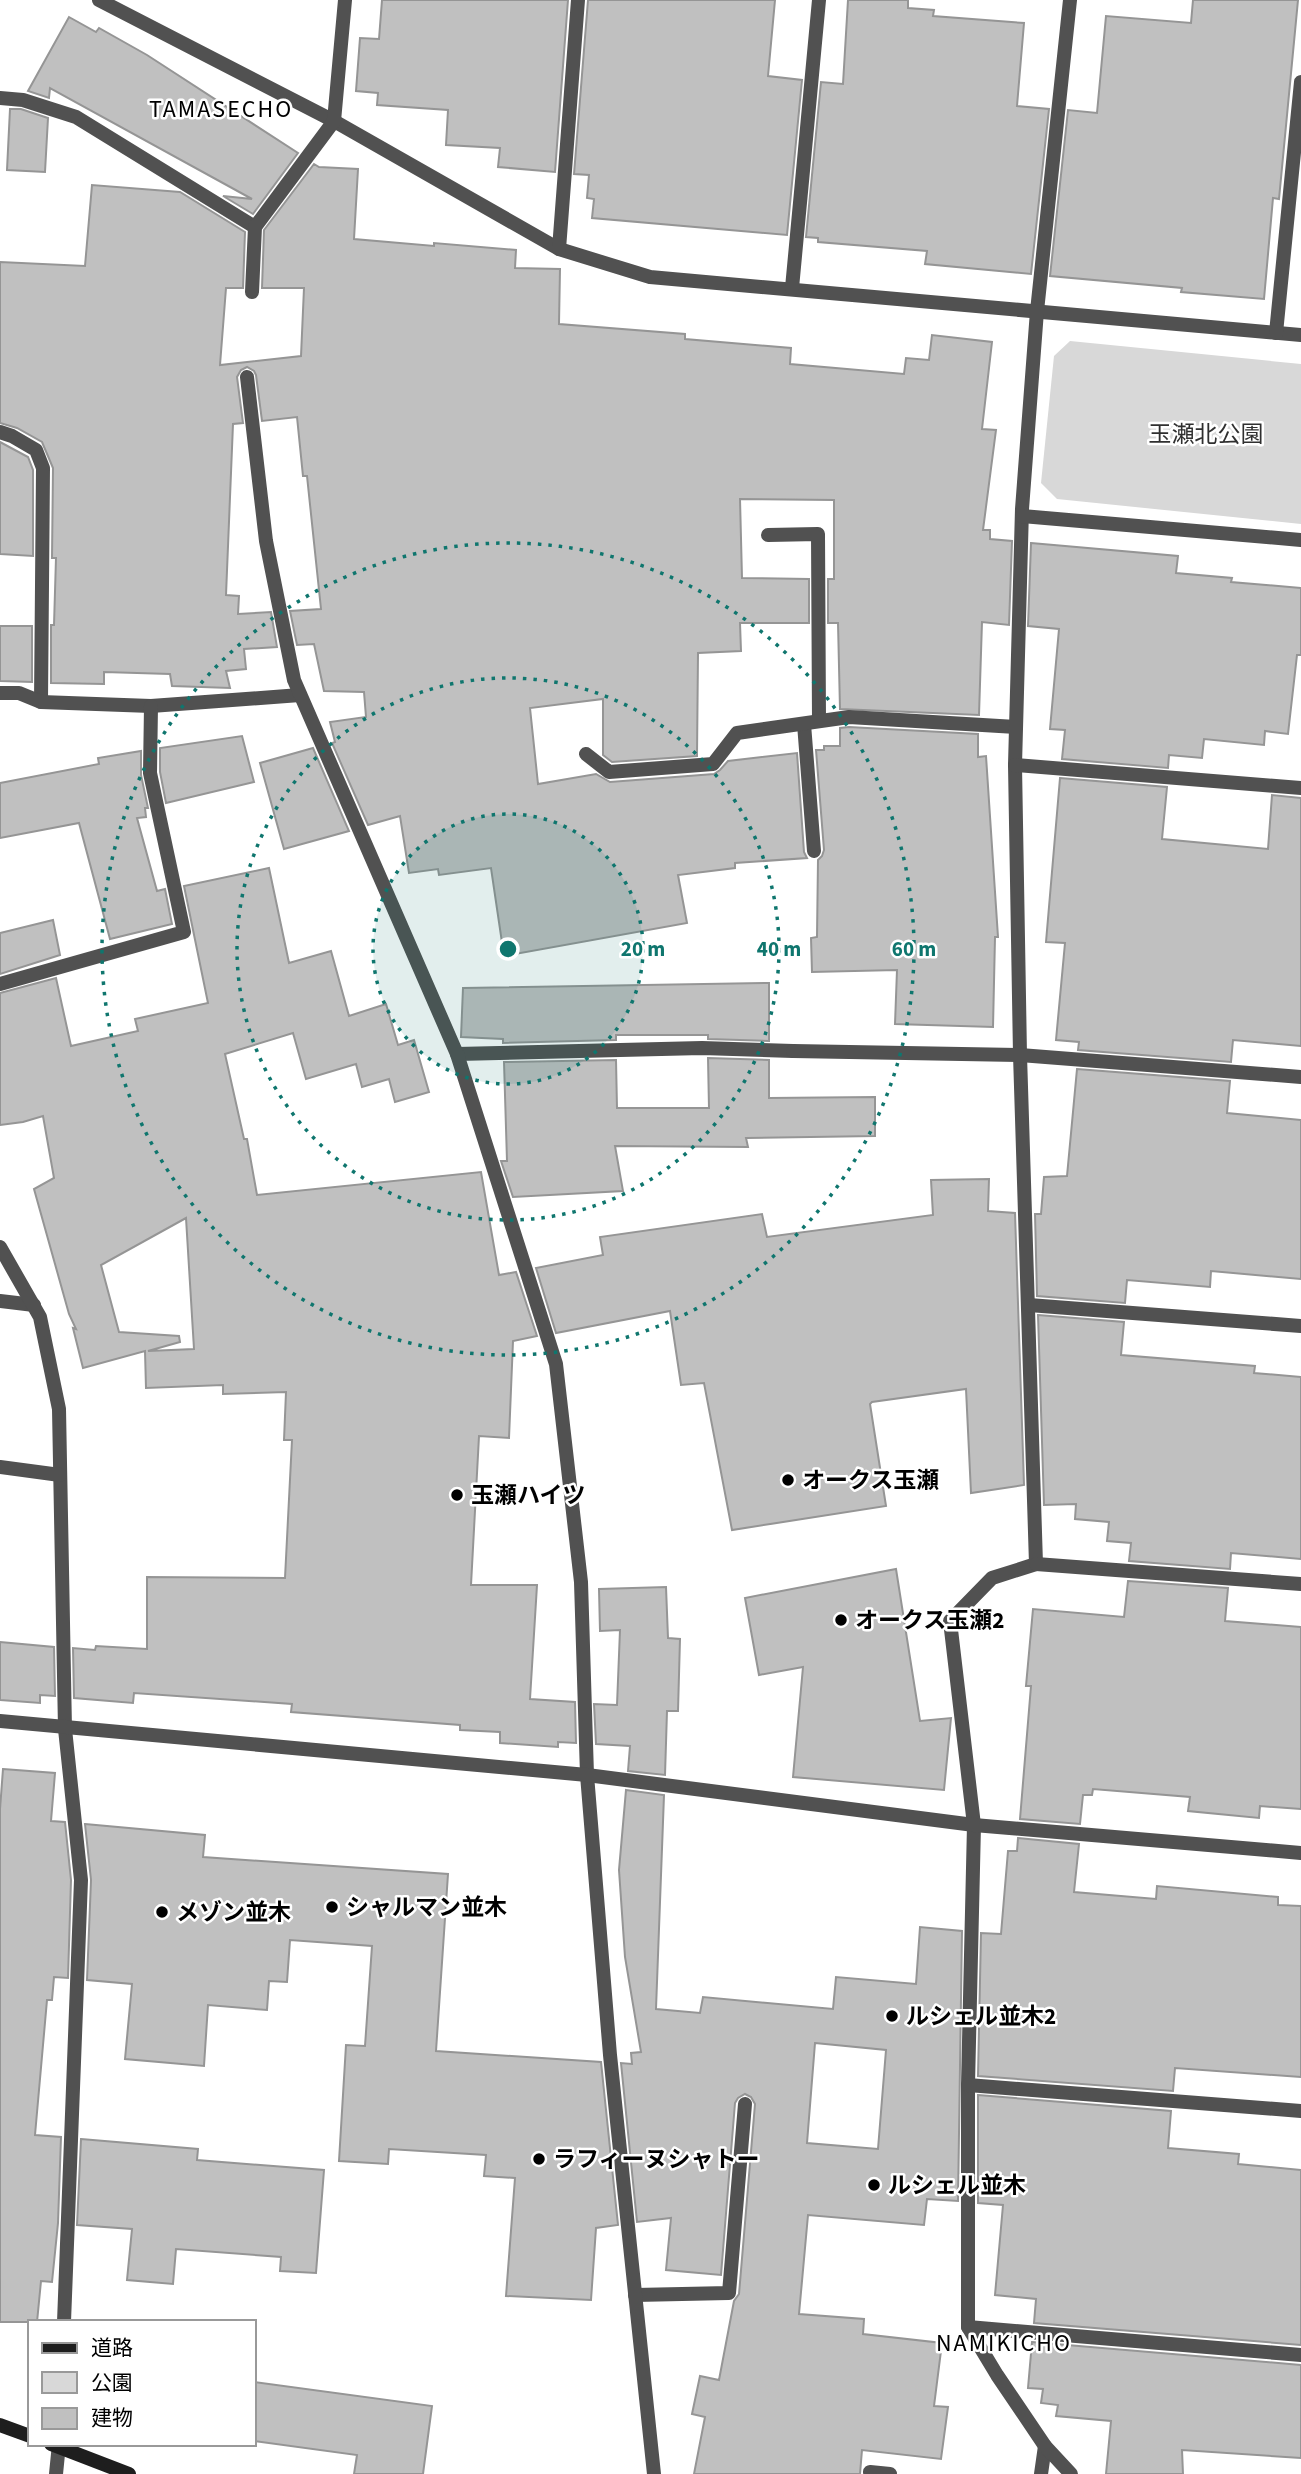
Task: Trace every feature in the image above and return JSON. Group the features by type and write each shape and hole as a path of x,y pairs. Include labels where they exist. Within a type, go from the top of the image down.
{"main road":[{"path":"0,2425 28,2435"},
{"path":"58,2446 128,2474"}],"street":[{"path":"99,0 334,121 559,249 650,276 1301,335"},
{"path":"252,292 255,227 334,121 345,0"},
{"path":"559,249 578,0"},
{"path":"792,288 819,0"},
{"path":"1036,1564 1020,1055 1015,765 1022,516 1037,311 1070,0"},
{"path":"1276,333 1301,82"},
{"path":"0,98 23,100 76,117 255,227"},
{"path":"247,377 266,541 294,680 457,1054 556,1364 581,1582 587,1775 610,2055 654,2474"},
{"path":"0,432 36,450 43,468 41,702"},
{"path":"1022,516 1301,540"},
{"path":"768,535 818,534 819,721"},
{"path":"0,693 19,693 41,702 151,706 300,695"},
{"path":"0,984 184,932 150,773 151,706"},
{"path":"586,754 609,772 713,764 737,733 849,717 1016,727"},
{"path":"804,724 814,851"},
{"path":"1015,765 1301,788"},
{"path":"457,1054 702,1048 1020,1055 1301,1077"},
{"path":"0,1247 40,1317 59,1409 65,1729 81,1880 64,2320"},
{"path":"0,1301 34,1305"},
{"path":"1029,1305 1301,1326"},
{"path":"0,1467 60,1475"},
{"path":"1071,2474 1045,2446 968,2327 968,2085 974,1825 950,1621 992,1578 1036,1564 1301,1584"},
{"path":"0,1721 587,1775 974,1825 1301,1853"},
{"path":"968,2085 1301,2110"},
{"path":"635,2295 729,2293 745,2104"},
{"path":"968,2327 1301,2355"},
{"path":"56,2446 56,2474"},
{"path":"1041,2474 1045,2446"},
{"path":"870,2472 890,2474"}],"green space":[{"name":"玉瀬北公園","path":"1070,341 1301,364 1301,524 1057,499 1041,483 1054,356"}],"building":[{"path":"382,0 568,0 555,172 498,167 500,148 446,145 448,110 377,105 378,93 356,91 360,38 379,39"},
{"path":"588,0 775,0 768,76 802,80 787,235 592,218 594,199 587,198 589,175 574,174"},
{"path":"848,0 908,0 908,8 934,10 933,16 1024,23 1017,106 1049,109 1031,274 925,264 927,251 818,242 818,238 806,237 821,82 843,84"},
{"path":"1193,0 1298,0 1279,199 1273,198 1264,299 1181,292 1182,288 1050,276 1068,110 1097,113 1106,16 1191,23"},
{"path":"69,17 96,32 99,28 147,55 298,153 253,214 223,196 252,199 50,88 49,98 28,91"},
{"path":"10,109 21,109 48,118 45,172 7,170"},
{"path":"314,164 319,167 358,169 354,239 516,250 515,268 560,269 559,324 685,334 685,339 791,348 790,364 904,374 906,358 929,360 932,335 992,342 982,429 996,430 983,530 990,530 990,539 1012,541 1009,625 982,622 979,715 840,709 838,623 828,623 828,579 834,579 834,500 740,499 742,578 809,579 809,623 740,623 741,651 698,653 697,756 612,762 603,755 603,699 530,708 538,784 596,774 610,782 714,774 728,761 797,753 804,852 807,858 735,863 735,868 678,875 687,923 504,956 491,868 439,875 438,869 409,873 400,816 368,825 332,743 335,742 330,722 366,717 364,692 324,691 314,644 297,645 290,611 321,609 307,476 303,476 297,417 262,421 256,375 247,367 241,370 237,377 243,423 233,424 226,595 239,596 238,614 271,612 277,647 244,649 246,669 226,671 230,688 172,686 170,674 104,672 104,684 51,683 51,625 54,625 56,558 52,558 53,468 42,442 17,428 0,423 0,262 85,266 92,185 180,192 245,232 243,288 226,288 220,365 301,356 304,288 262,288 264,230"},
{"path":"0,442 28,457 33,470 33,556 0,554"},
{"path":"1031,543 1178,556 1176,573 1232,578 1231,582 1301,588 1301,655 1297,655 1288,734 1265,731 1264,745 1204,739 1202,758 1169,755 1168,768 1062,759 1065,730 1050,729 1059,629 1028,626"},
{"path":"0,626 32,626 32,682 0,681"},
{"path":"840,728 978,734 978,757 986,756 998,937 995,937 993,1027 895,1024 897,970 812,972 811,938 817,937 818,860 824,850 816,750 824,750 824,746 840,746"},
{"path":"242,736 254,782 166,803 160,772 160,748"},
{"path":"313,748 349,831 284,849 260,763"},
{"path":"141,751 141,775 148,808 145,808 146,817 137,818 157,891 165,889 172,924 110,939 79,823 0,838 0,783 99,764 98,758"},
{"path":"1060,778 1167,787 1162,839 1268,849 1272,795 1301,798 1301,1046 1233,1040 1231,1062 1078,1050 1079,1042 1056,1040 1065,943 1046,942"},
{"path":"269,868 289,963 331,951 349,1016 386,1004 398,1045 414,1040 429,1092 395,1102 389,1079 362,1087 356,1064 306,1079 293,1033 225,1054 244,1139 247,1139 257,1195 481,1172 499,1275 516,1272 537,1336 513,1341 509,1438 479,1436 471,1585 537,1585 530,1699 575,1702 576,1743 558,1742 558,1747 500,1743 500,1732 460,1730 460,1725 291,1712 292,1704 134,1693 133,1703 74,1698 73,1648 95,1650 96,1646 147,1649 147,1577 285,1578 292,1440 284,1440 286,1392 223,1394 223,1385 146,1388 145,1351 83,1368 73,1328 76,1329 69,1314 34,1189 54,1178 43,1116 0,1125 0,993 56,978 71,1046 138,1031 135,1019 208,1003 184,886","holes":["186,1218 194,1349 148,1351 180,1342 179,1336 119,1332 101,1265"]},
{"path":"53,920 60,955 0,974 0,933"},
{"path":"769,983 769,1041 708,1039 708,1035 616,1035 616,1040 503,1043 503,1039 461,1037 463,988"},
{"path":"708,1058 769,1060 769,1098 875,1097 875,1136 746,1138 748,1147 615,1146 623,1191 513,1197 501,1161 507,1161 504,1062 616,1060 617,1108 709,1108"},
{"path":"1077,1069 1230,1081 1227,1113 1301,1120 1301,1279 1211,1271 1210,1287 1127,1280 1125,1303 1037,1296 1035,1214 1041,1214 1044,1177 1067,1176"},
{"path":"989,1179 988,1211 1015,1213 1024,1485 971,1493 966,1389 872,1402 870,1404 886,1506 732,1530 704,1383 681,1385 670,1311 556,1333 536,1268 603,1255 600,1237 762,1214 767,1237 933,1215 931,1180"},
{"path":"1038,1315 1124,1322 1121,1355 1255,1366 1254,1373 1301,1377 1301,1559 1231,1553 1230,1569 1129,1561 1131,1543 1107,1541 1109,1522 1075,1519 1076,1504 1044,1505"},
{"path":"896,1569 920,1721 951,1718 944,1790 793,1777 803,1667 759,1675 745,1598"},
{"path":"1128,1581 1228,1588 1225,1621 1301,1627 1301,1809 1260,1806 1259,1818 1188,1811 1190,1797 1093,1789 1092,1795 1083,1795 1080,1824 1020,1819 1031,1686 1026,1686 1033,1609 1124,1617"},
{"path":"666,1587 668,1638 680,1639 678,1711 667,1711 665,1775 628,1771 630,1746 596,1744 594,1704 617,1705 620,1630 600,1631 599,1589"},
{"path":"0,1642 54,1647 55,1696 40,1695 40,1703 0,1700"},
{"path":"3,1769 55,1773 51,1821 65,1822 71,1880 68,1978 54,1977 52,2000 47,2000 35,2135 61,2137 58,2223 52,2282 41,2281 37,2320 28,2322 0,2322 0,1809"},
{"path":"626,1790 664,1795 656,2009 700,2013 703,1997 833,2009 836,1977 916,1984 920,1927 962,1931 958,2201 927,2199 924,2225 808,2215 799,2314 864,2319 863,2334 942,2343 934,2406 948,2407 941,2459 862,2450 860,2474 694,2474 705,2417 692,2414 700,2376 719,2380 734,2301 739,2294 755,2104 751,2097 745,2094 735,2103 721,2275 666,2270 671,2218 637,2222 621,2063 632,2064 631,2053 641,2052 625,1957 619,1870","holes":["815,2043 886,2050 878,2149 807,2143"]},
{"path":"85,1824 205,1835 203,1857 448,1874 436,2051 601,2062 618,2225 596,2228 591,2300 506,2296 515,2178 484,2176 486,2155 389,2149 388,2164 339,2161 346,2045 365,2046 372,1946 290,1940 287,1982 269,1981 267,2010 208,2005 204,2066 125,2059 132,1984 87,1980 91,1880"},
{"path":"1018,1838 1079,1844 1074,1892 1156,1899 1157,1886 1278,1897 1278,1905 1301,1906 1301,2077 1175,2068 1173,2091 978,2076 981,1933 1001,1934 1008,1851 1017,1851"},
{"path":"978,2095 1171,2111 1168,2148 1239,2154 1238,2164 1301,2170 1301,2345 1034,2323 1036,2299 995,2295 1003,2205 978,2203"},
{"path":"81,2139 198,2149 197,2160 324,2170 316,2273 280,2271 281,2257 176,2249 173,2284 127,2280 132,2229 77,2225"},
{"path":"1032,2342 1301,2365 1301,2458 1182,2450 1183,2474 1106,2474 1111,2421 1056,2416 1058,2405 1041,2403 1043,2389 1028,2388"},
{"path":"256,2382 432,2406 423,2474 354,2474 357,2455 256,2441"}],"place":[{"name":"オークス玉瀬","path":"788,1480"},
{"name":"玉瀬ハイツ","path":"457,1495"},
{"name":"オークス玉瀬2","path":"841,1620"},
{"name":"シャルマン並木","path":"332,1907"},
{"name":"メゾン並木","path":"162,1912"},
{"name":"ルシェル並木2","path":"892,2016"},
{"name":"ラフィーヌシャトー","path":"539,2159"},
{"name":"ルシェル並木","path":"874,2185"}],"district":[{"name":"TAMASECHO","path":"221,109"},
{"name":"NAMIKICHO","path":"1004,2343"}]}
